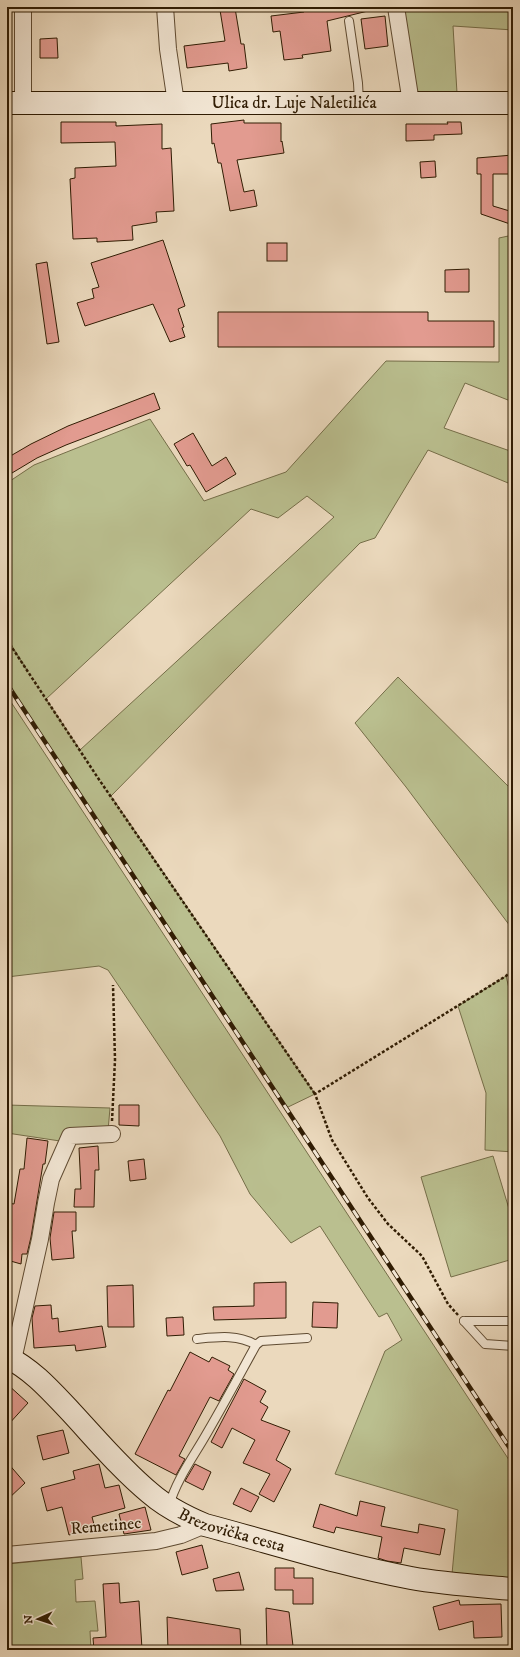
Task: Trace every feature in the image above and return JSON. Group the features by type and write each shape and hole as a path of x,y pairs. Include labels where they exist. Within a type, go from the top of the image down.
{"main road":[{"name":"Ulica dr. Luje Naletilića","path":"15,103 513,103"},
{"name":"Brezovička cesta","path":"10,1358 44,1383 150,1493 188,1518 205,1525 348,1564 410,1578 468,1586 513,1589"}],"street":[{"path":"15,103 23,7"},
{"path":"165,7 176,103"},
{"path":"396,7 411,103"},
{"path":"10,1358 40,1239 51,1179 70,1136 112,1134"},
{"name":"Remetinec","path":"7,1555 156,1541 181,1535 205,1525"}],"lane":[{"path":"349,21 358,84 359,104"},
{"path":"464,1321 513,1321"},
{"path":"464,1321 485,1344 513,1346"},
{"path":"197,1338 232,1337 249,1341 256,1345"},
{"path":"168,1506 182,1475 218,1416 256,1345 261,1341 307,1338"}],"path":[{"path":"7,640 102,784 315,1094 332,1140 368,1198 388,1224 422,1256 448,1304 464,1321"},
{"path":"315,1094 506,976 513,970"},
{"path":"112,1134 115,1060 113,985"}],"green space":[{"path":"402,7 513,7 513,30 453,26 457,93 416,93"},
{"path":"513,235 513,402 465,383 444,428 513,452 513,485 428,450 375,538 360,543 111,796 315,1094 286,1108 7,684 7,640 27,670 7,638 7,483 34,465 150,419 204,501 286,472 386,361 499,362 499,238","holes":["307,496 334,517 80,750 46,699 251,509 278,518"]},
{"path":"398,677 513,791 513,930 406,787 355,723"},
{"path":"7,696 513,1466 513,1580 452,1574 458,1510 335,1474 385,1351 402,1340 387,1313 379,1317 320,1226 291,1243 250,1194 220,1136 108,970 99,966 7,977"},
{"path":"506,976 513,1005 513,1152 485,1150 486,1093 458,1006"},
{"path":"7,1105 110,1108 108,1131 60,1141 7,1133"},
{"path":"493,1156 513,1222 513,1259 451,1277 421,1177"},
{"path":"81,1557 83,1579 75,1580 76,1602 95,1601 98,1631 90,1631 91,1650 7,1650 7,1564"}],"building":[{"path":"304,7 367,7 368,11 327,21 331,51 302,55 303,58 284,60 280,31 273,32 271,16 304,12"},
{"path":"235,8 241,44 244,44 247,68 229,71 228,63 187,68 184,46 225,41 220,10"},
{"path":"385,16 388,46 365,49 361,19"},
{"path":"57,38 58,58 40,58 40,39"},
{"path":"244,120 244,123 281,123 281,142 282,141 284,153 237,160 244,192 254,190 257,206 230,211 221,163 218,163 214,143 212,144 211,124"},
{"path":"61,122 116,122 116,126 162,124 162,149 171,148 174,211 156,212 157,222 132,226 133,240 97,242 97,238 73,239 70,179 75,178 75,168 116,166 115,142 61,143"},
{"path":"447,122 461,122 462,134 434,135 434,140 406,141 406,124 448,124"},
{"path":"513,155 513,174 493,174 493,206 513,212 513,225 481,214 481,174 477,174 477,158"},
{"path":"435,161 436,177 421,178 420,162"},
{"path":"163,240 185,306 178,309 184,327 182,328 185,337 170,342 153,304 85,326 77,303 94,298 92,289 99,287 91,263"},
{"path":"267,243 287,243 287,261 267,261"},
{"path":"47,262 59,342 47,344 36,264"},
{"path":"469,269 469,292 445,292 445,270"},
{"path":"218,312 428,312 428,321 494,321 494,347 218,347"},
{"path":"154,393 160,409 66,445 37,458 7,476 7,458 31,444 68,426"},
{"path":"193,433 212,466 226,457 236,474 206,492 190,465 187,466 174,444"},
{"path":"119,1105 139,1105 139,1126 119,1125"},
{"path":"27,1138 48,1141 31,1237 27,1254 22,1254 21,1264 7,1260 7,1240 11,1228 8,1227 9,1221 7,1220 7,1203 14,1204 20,1169 24,1169"},
{"path":"98,1146 99,1170 95,1170 94,1207 74,1207 75,1189 81,1189 79,1148"},
{"path":"144,1159 146,1179 130,1181 128,1161"},
{"path":"54,1212 76,1212 76,1231 72,1231 74,1258 52,1260 50,1238"},
{"path":"286,1282 286,1318 214,1320 213,1307 254,1306 254,1283"},
{"path":"133,1285 134,1327 108,1327 107,1286"},
{"path":"313,1302 338,1303 337,1328 312,1327"},
{"path":"51,1305 52,1319 58,1318 59,1332 102,1326 106,1347 76,1351 75,1345 34,1348 32,1318 35,1306"},
{"path":"183,1317 184,1335 167,1336 166,1318"},
{"path":"190,1352 209,1362 212,1357 230,1366 228,1370 234,1374 219,1401 210,1397 179,1456 185,1459 176,1475 135,1454 168,1390 170,1391"},
{"path":"244,1379 266,1391 260,1402 268,1407 261,1420 290,1431 276,1460 291,1469 274,1502 259,1494 270,1474 243,1463 255,1440 232,1428 222,1448 211,1442"},
{"path":"7,1384 28,1403 7,1426"},
{"path":"63,1430 69,1453 43,1460 37,1436"},
{"path":"7,1462 25,1483 7,1500"},
{"path":"99,1464 105,1488 119,1485 125,1508 92,1517 95,1528 69,1535 62,1507 47,1511 41,1488 75,1479 73,1471"},
{"path":"195,1464 211,1472 203,1490 185,1481"},
{"path":"241,1488 259,1497 251,1512 233,1504"},
{"path":"360,1501 385,1507 381,1526 418,1533 419,1524 445,1529 440,1555 404,1548 401,1563 387,1561 378,1558 382,1537 336,1527 334,1533 313,1527 320,1504 357,1516"},
{"path":"145,1507 151,1530 124,1534 119,1514"},
{"path":"202,1545 208,1568 182,1575 176,1552"},
{"path":"275,1568 294,1568 294,1578 313,1578 313,1604 293,1604 293,1590 275,1590"},
{"path":"239,1572 244,1590 216,1591 213,1579"},
{"path":"119,1583 120,1603 139,1601 142,1649 94,1650 93,1638 106,1637 103,1584"},
{"path":"459,1600 460,1605 501,1604 502,1637 474,1638 473,1621 439,1630 433,1607"},
{"path":"266,1608 289,1612 293,1646 276,1650 267,1650"},
{"path":"167,1617 240,1629 241,1650 168,1650"}],"railway":[{"path":"7,684 513,1453"}]}
